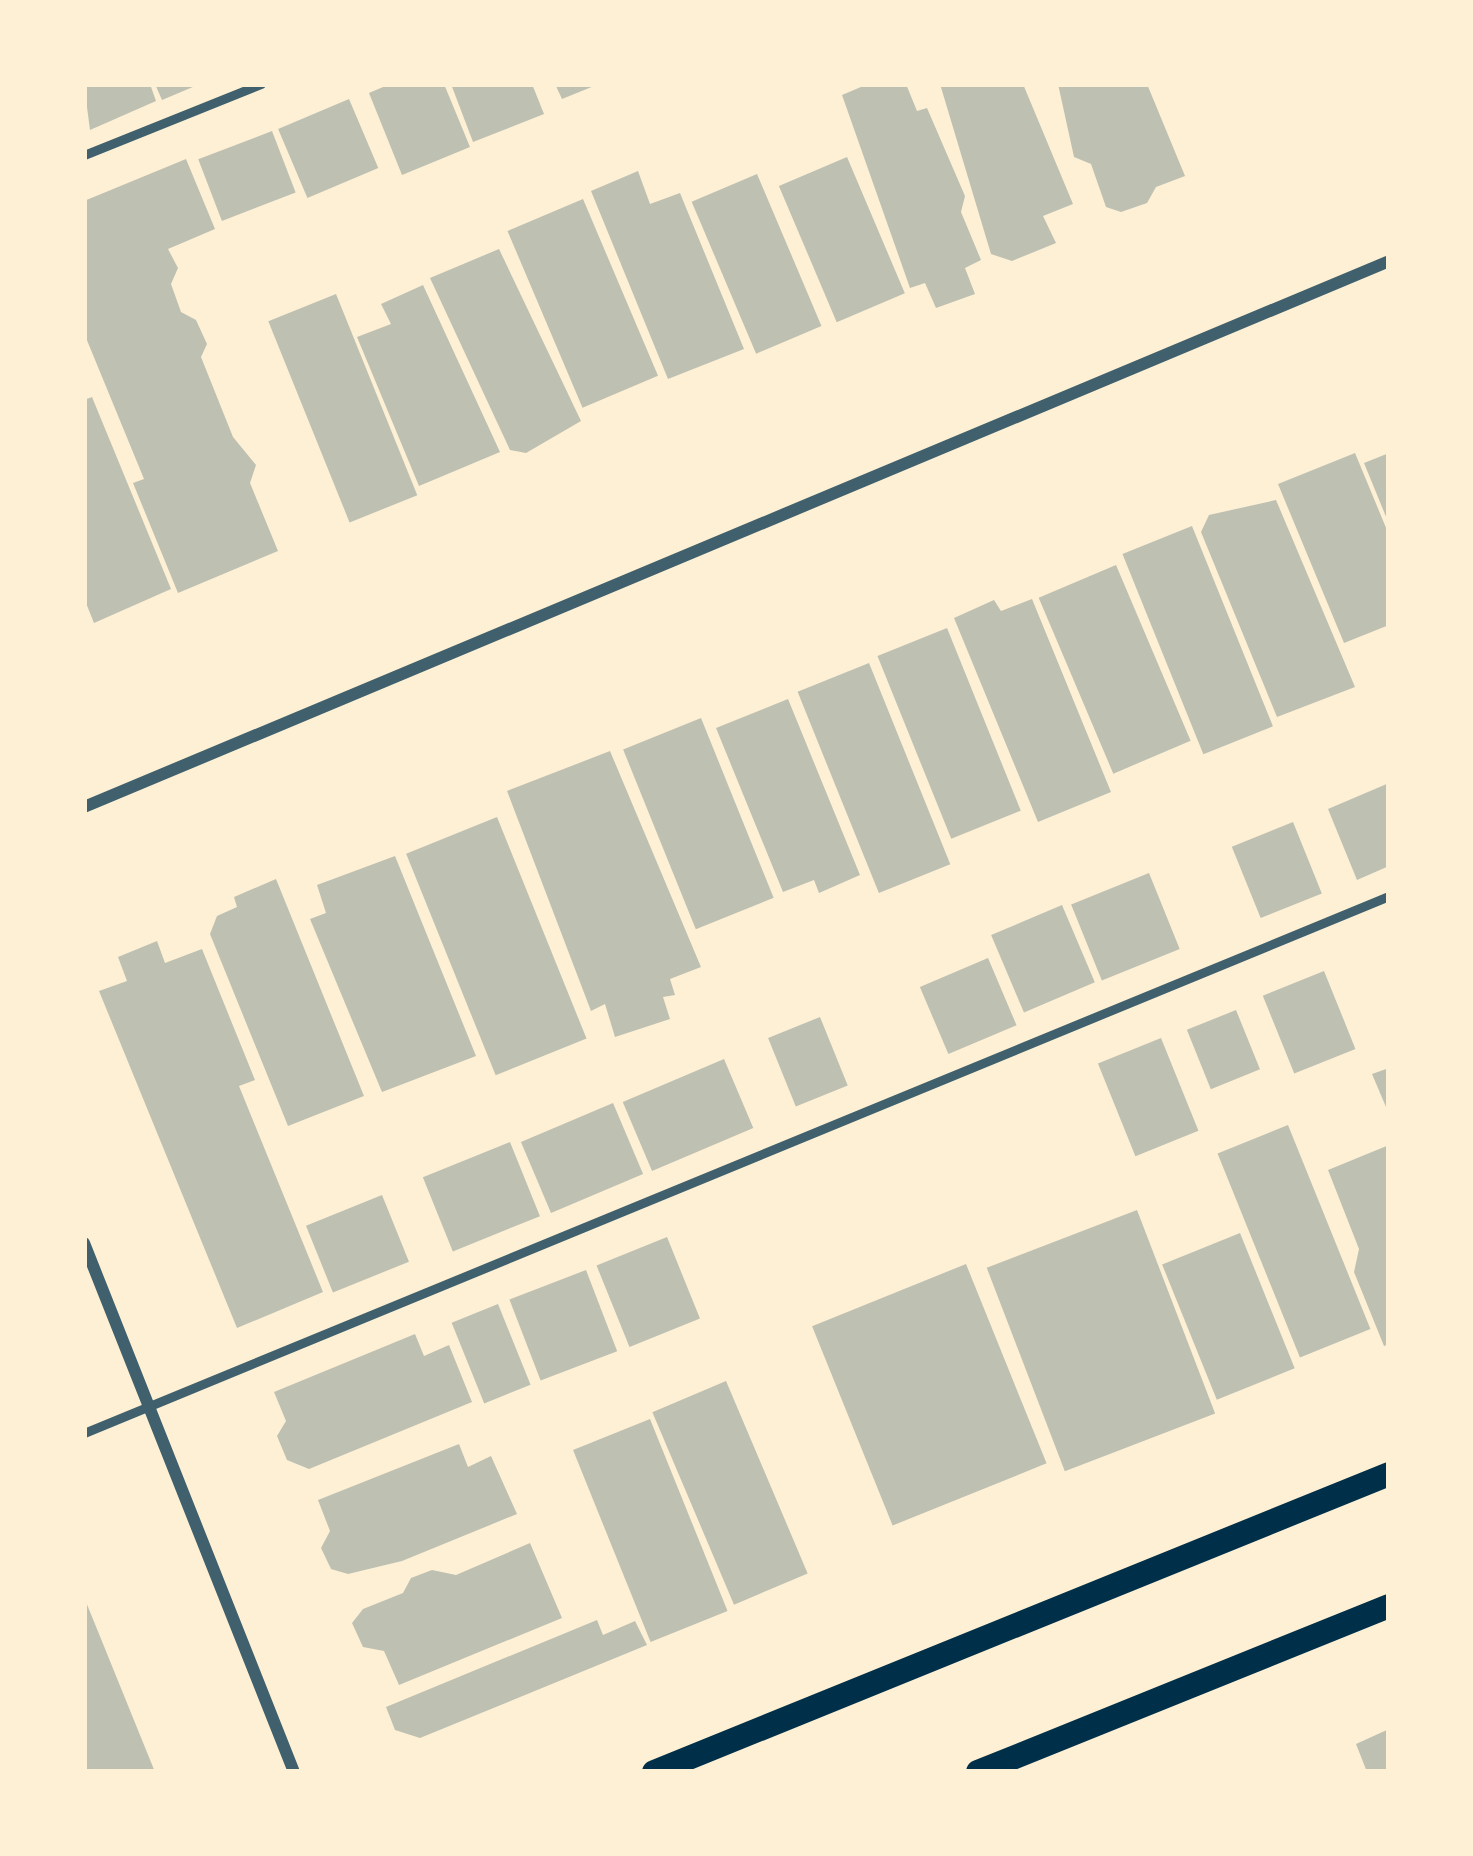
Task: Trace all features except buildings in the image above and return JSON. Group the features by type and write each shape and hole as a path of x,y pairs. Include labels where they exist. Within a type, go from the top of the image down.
{"main road":[{"path":"654,1772 1389,1474"},
{"path":"978,1772 1389,1606"}],"street":[{"path":"84,807 1389,261"},
{"path":"84,1243 294,1772"}],"lane":[{"path":"84,155 261,84"},
{"path":"84,1433 1389,896"}]}
